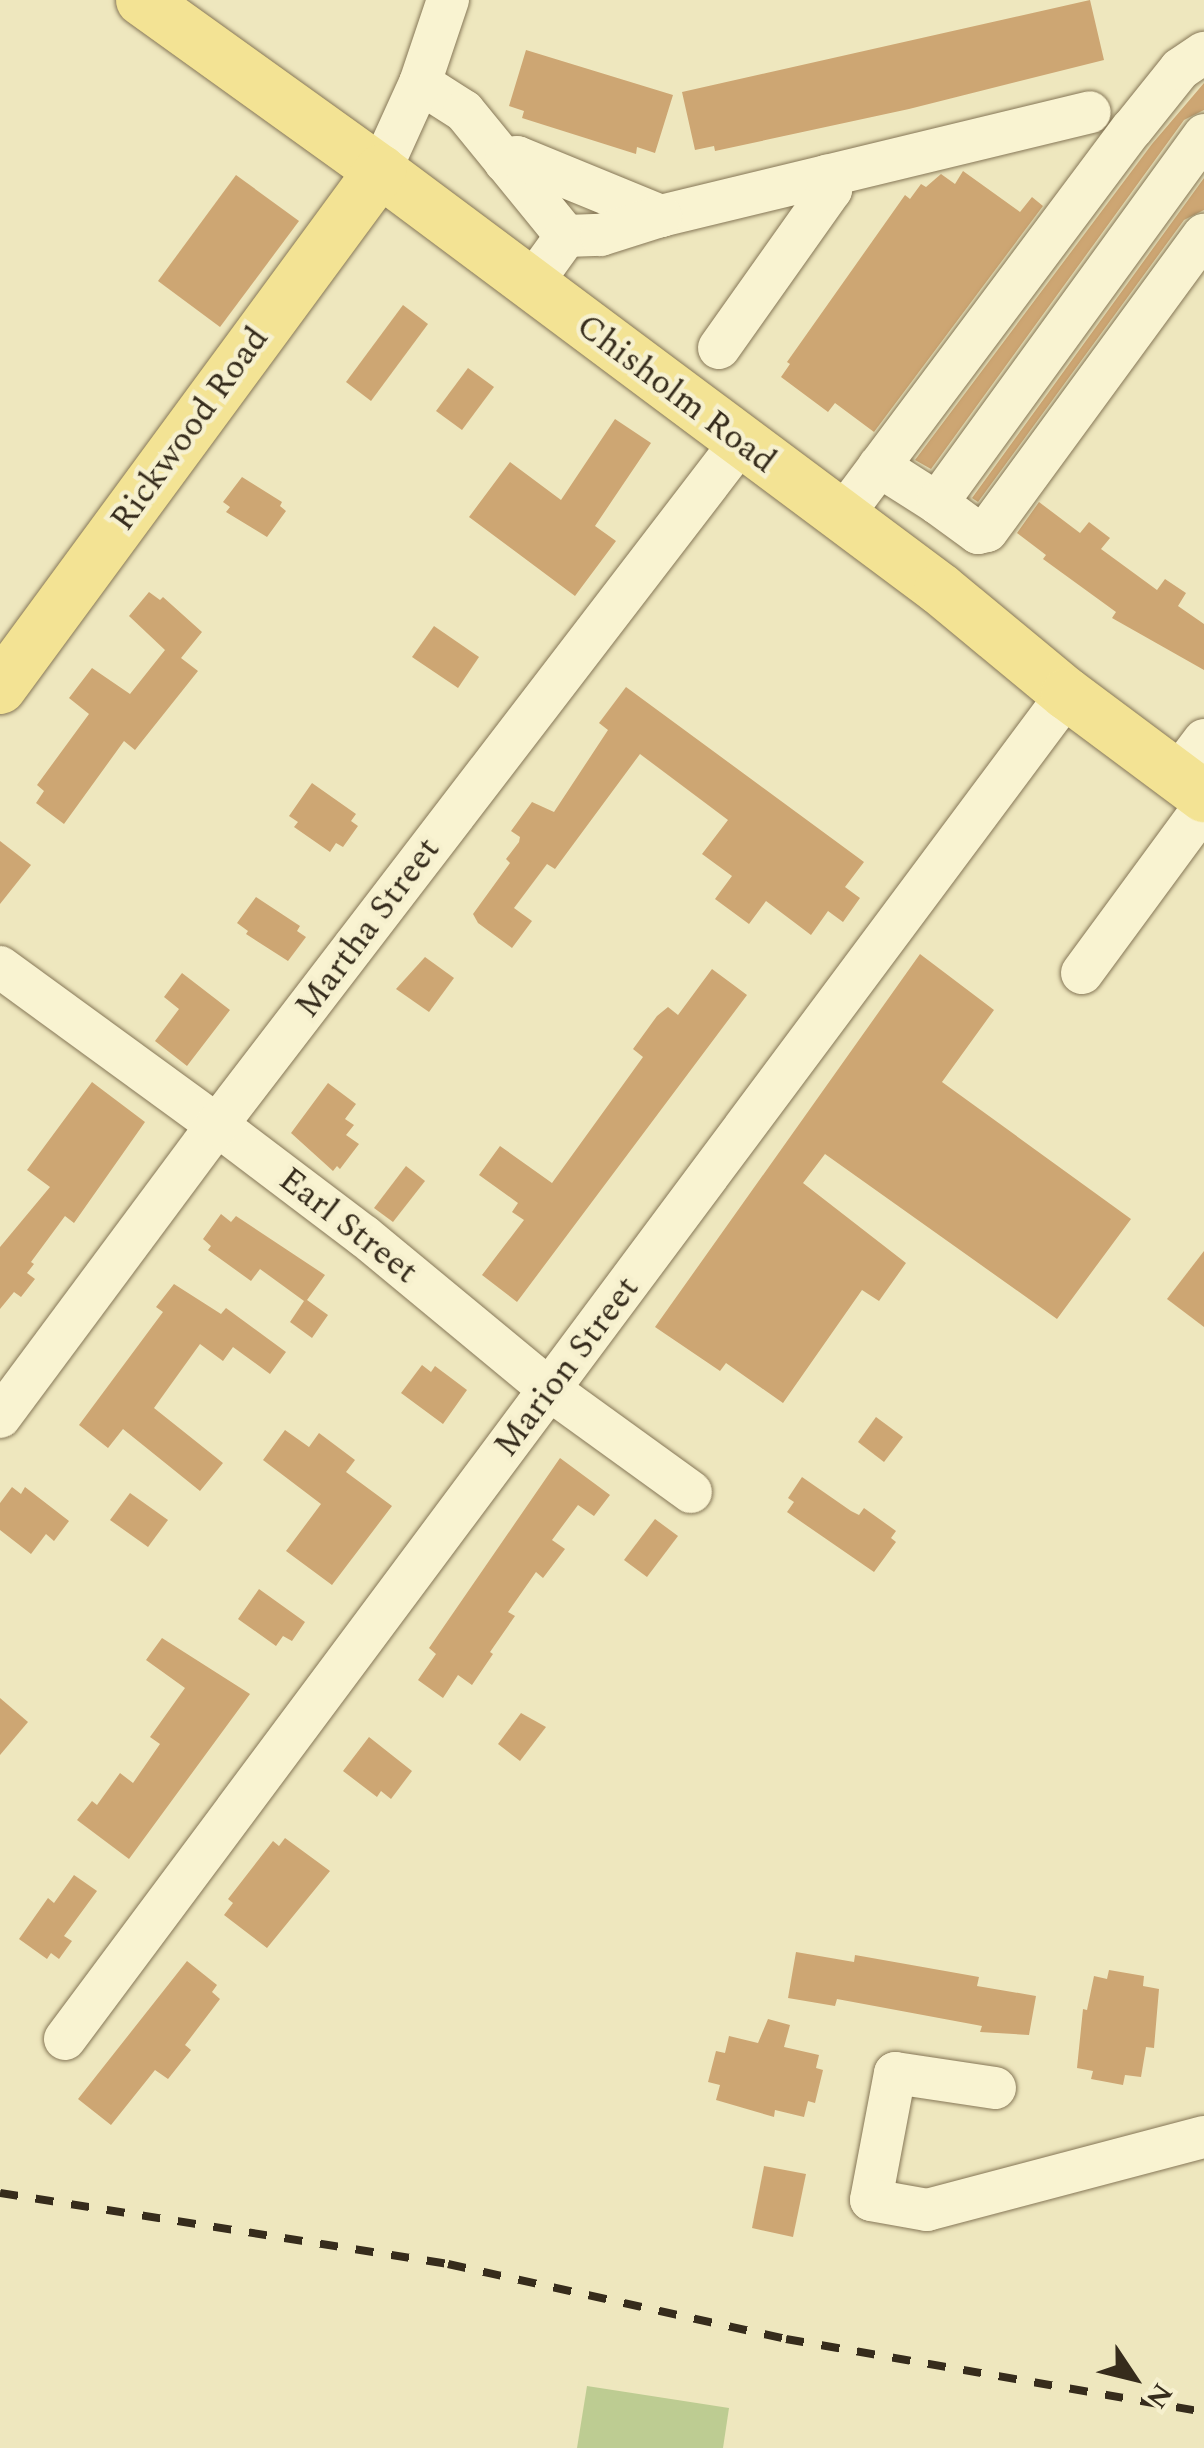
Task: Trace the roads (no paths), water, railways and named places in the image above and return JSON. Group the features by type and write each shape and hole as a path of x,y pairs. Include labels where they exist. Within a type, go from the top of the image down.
{"main road":[{"name":"Chisholm Road","path":"142,0 380,171 940,589 1066,694 1197,780"},
{"name":"Rickwood Road","path":"0,688 380,171"}],"street":[{"path":"380,171 420,83 448,0"},
{"path":"842,516 1132,129 1180,69 1204,53"},
{"path":"420,83 464,111 566,236"},
{"path":"566,236 601,236 661,216 1090,112"},
{"path":"937,503 1204,135"},
{"path":"505,162 517,157 661,216"},
{"path":"719,348 831,190 827,176"},
{"path":"879,466 978,533 987,531 1204,235"},
{"path":"530,286 566,236"},
{"name":"Martha Street","path":"0,1417 218,1124 740,443"},
{"name":"Marion Street","path":"66,2039 1066,694"},
{"path":"1082,973 1197,780"},
{"name":"Earl Street","path":"0,966 218,1124 364,1236 550,1390 691,1492"},
{"path":"995,2088 895,2073 870,2200 927,2210 1204,2137"}],"railway":[{"path":"0,2193 448,2264 786,2339 1204,2412"}]}
